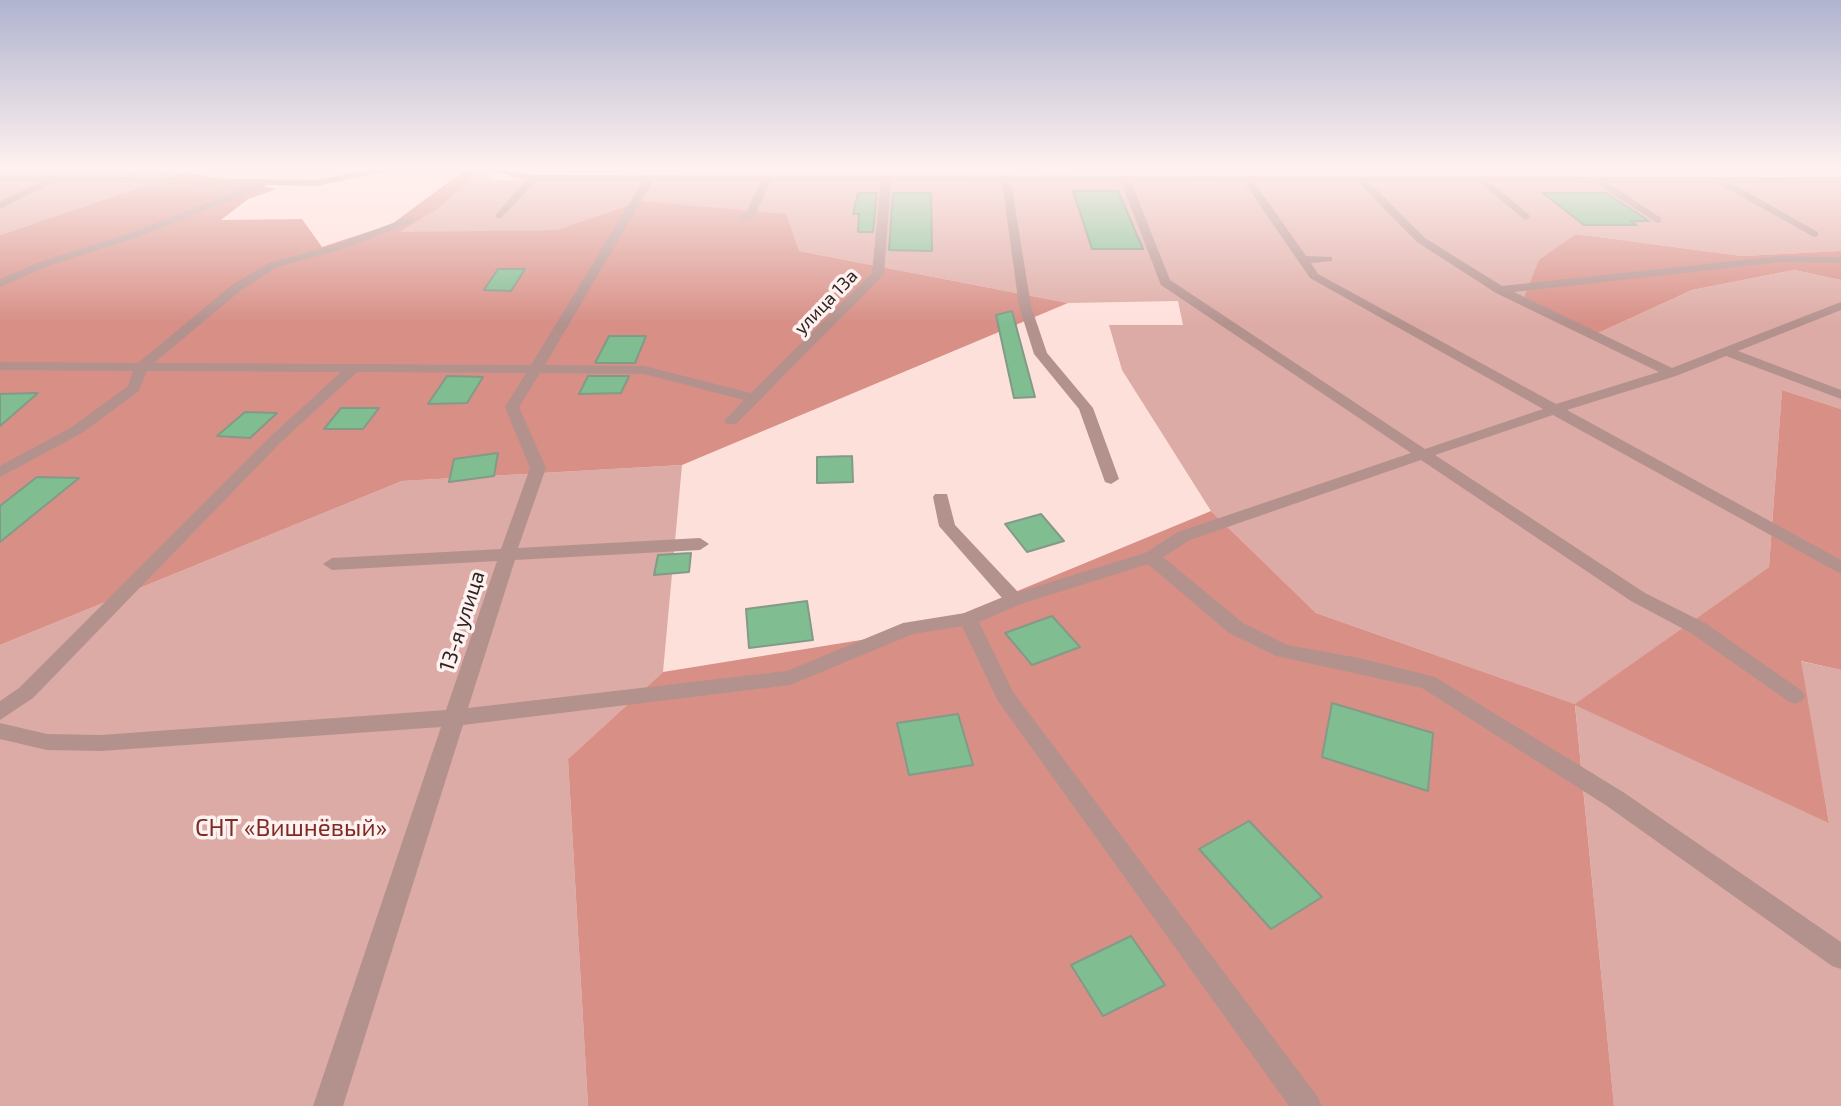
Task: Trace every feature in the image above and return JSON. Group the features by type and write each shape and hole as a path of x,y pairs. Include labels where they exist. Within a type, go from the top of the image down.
{"street":[{"path":"0,283 44,264 169,221"},
{"path":"0,472 87,423 134,388 142,366 236,288 273,265 342,246 407,221"},
{"name":"13-я улица","path":"328,1106 506,556 538,468 512,407 624,221"},
{"name":"улица 13а","path":"731,421 878,274 882,221"},
{"path":"1012,221 1025,306 1041,354 1086,408 1111,479"},
{"path":"1141,221 1165,282 1638,597 1698,628 1795,696"},
{"path":"1275,221 1314,276 1841,568"},
{"path":"1402,221 1421,240 1500,290 1671,373"},
{"path":"1790,221 1814,234"},
{"path":"1301,260 1328,259"},
{"path":"1500,290 1780,259 1841,260"},
{"path":"0,731 47,742 101,743 454,718 790,678 909,628 968,618 1014,600 1152,557 1184,536 1553,410 1671,373 1841,306"},
{"path":"1728,352 1841,395"},
{"path":"0,366 644,370 755,398"},
{"path":"0,712 26,693 275,440 352,370"},
{"path":"941,497 947,526 1014,600"},
{"path":"332,564 700,544"},
{"path":"1152,557 1236,628 1283,651 1359,665 1428,682 1615,799 1841,957"},
{"path":"968,618 1005,696 1307,1106"}],"green space":[{"path":"0,221 42,221 0,235"},
{"path":"418,221 584,221 556,230 398,233"},
{"path":"703,221 1841,221 1841,251 1742,256 1576,234 1596,334 1692,290 1794,270 1841,280 1841,409 1782,390 1769,567 1576,704 1829,822 1800,661 1841,670 1841,1106 1614,1106 1575,704 1316,613 1211,511 1122,370 1109,325 1183,325 1178,301 1068,303 799,251"},
{"name":"СНТ «Вишнёвый»","path":"682,465 663,672 568,759 588,1106 0,1106 0,645 402,481"}],"shaded area":[{"path":"42,221 303,221 322,247 397,221 419,221 400,232 556,230 584,221 788,221 799,251 1068,303 682,465 402,481 0,645 0,235"},
{"path":"1576,234 1742,256 1841,251 1841,280 1794,270 1692,290 1596,334 1522,303 1539,260"},
{"path":"1782,390 1841,409 1841,670 1801,661 1829,823 1575,705 1614,1106 588,1106 568,759 663,672 923,630 1211,511 1316,613 1575,704 1769,567"}],"building":[{"path":"859,221 874,221 873,232 858,232"},
{"path":"891,221 931,221 932,251 889,250"},
{"path":"1083,221 1131,221 1143,249 1092,249"},
{"path":"1578,221 1649,221 1631,221 1637,225 1584,225"},
{"path":"498,269 525,269 511,291 484,290"},
{"path":"1012,311 1035,397 1014,398 996,315"},
{"path":"609,336 646,336 635,363 595,363"},
{"path":"447,376 483,377 467,403 428,404"},
{"path":"588,376 629,376 621,393 579,394"},
{"path":"38,393 0,426 0,394"},
{"path":"341,408 379,408 363,429 324,429"},
{"path":"245,412 277,413 250,438 217,436"},
{"path":"498,453 494,476 449,482 454,459"},
{"path":"852,456 853,482 817,483 817,457"},
{"path":"37,477 79,478 0,542 0,506"},
{"path":"1041,514 1064,541 1027,552 1005,524"},
{"path":"691,553 689,572 654,575 658,555"},
{"path":"807,601 813,640 749,648 746,609"},
{"path":"1052,616 1080,647 1032,665 1005,633"},
{"path":"1332,703 1433,733 1428,791 1322,757"},
{"path":"958,714 973,765 909,775 897,723"},
{"path":"1249,821 1322,897 1271,929 1199,849"},
{"path":"1131,936 1165,985 1103,1016 1071,965"}]}
